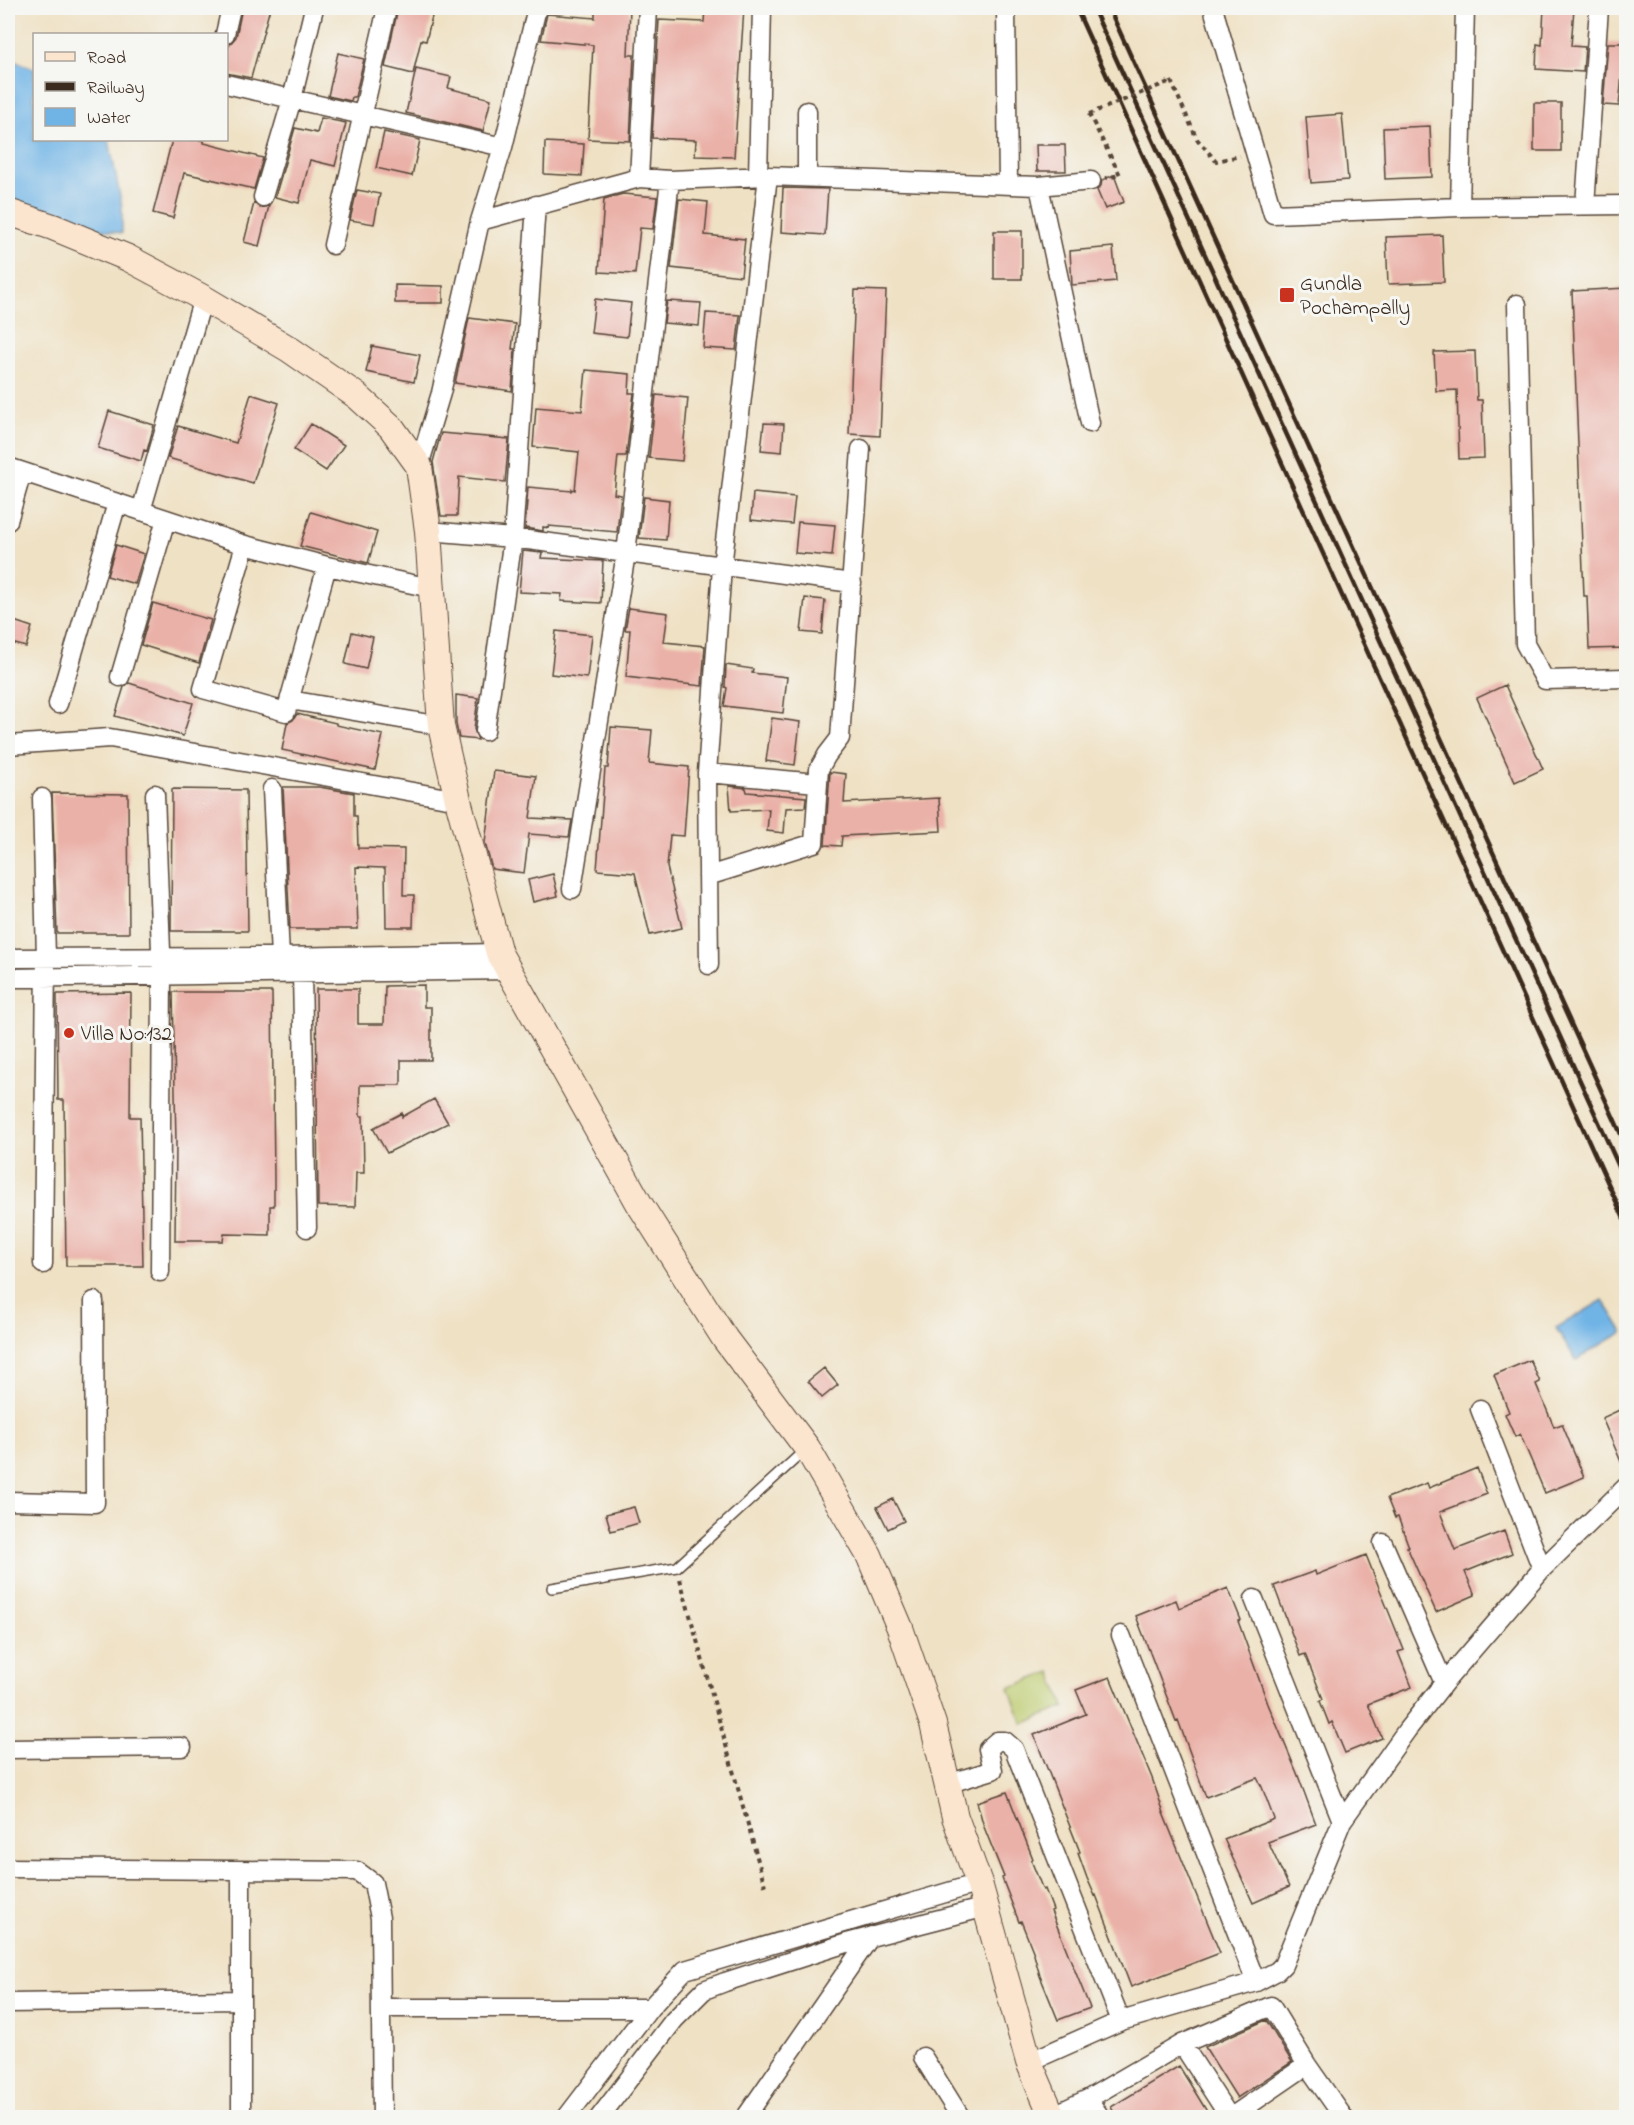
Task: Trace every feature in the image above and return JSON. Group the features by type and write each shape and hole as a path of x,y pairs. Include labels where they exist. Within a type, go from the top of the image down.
{"main road":[{"path":"8,212 53,227 128,258 203,298 289,349 357,396 391,427 419,466 428,531 441,726 458,800 503,961 530,1005 646,1214 725,1339 807,1448 869,1556 900,1628 933,1724 955,1817 983,1895 1029,2062 1053,2117"}],"street":[{"path":"225,33 231,8"},
{"path":"263,197 292,99 314,8"},
{"path":"333,245 387,8"},
{"path":"419,466 441,393 480,221 503,147 537,8"},
{"path":"639,178 648,8"},
{"path":"709,965 707,773 722,567 763,176 762,8"},
{"path":"1006,8 1008,185"},
{"path":"1213,8 1273,214 1460,207 1626,205 1626,192"},
{"path":"1460,207 1465,8"},
{"path":"1585,205 1599,8"},
{"path":"228,84 503,147"},
{"path":"807,111 807,177"},
{"path":"480,221 639,178 670,180 763,176 1039,186 1091,181"},
{"path":"572,889 626,553 670,180"},
{"path":"1039,186 1090,423"},
{"path":"485,731 513,538 536,205"},
{"path":"141,511 203,298"},
{"path":"1517,304 1525,644 1545,680 1626,678"},
{"path":"708,876 814,843 819,769 840,738 861,448"},
{"path":"8,521 15,469 245,545 327,566 431,588"},
{"path":"58,704 117,503"},
{"path":"120,676 166,519"},
{"path":"428,531 513,538 852,583"},
{"path":"245,545 203,689 286,712 327,566"},
{"path":"290,700 441,726"},
{"path":"8,745 110,738 458,800"},
{"path":"707,773 818,783"},
{"path":"272,789 280,957"},
{"path":"155,794 162,977 160,1272"},
{"path":"42,798 46,958 43,1264"},
{"path":"8,958 280,957 503,961"},
{"path":"8,978 302,973 503,961"},
{"path":"302,973 307,1228"},
{"path":"8,1501 95,1503 94,1301"},
{"path":"1480,1409 1542,1569"},
{"path":"1029,2062 1121,2021 1256,1982 1277,1971 1288,1958 1342,1821 1407,1730 1444,1683 1542,1569 1626,1487"},
{"path":"1383,1543 1444,1683"},
{"path":"1254,1599 1342,1821"},
{"path":"1121,1635 1256,1982"},
{"path":"947,1784 993,1770 988,1749 997,1741 1005,1741 1014,1749 1121,2021"},
{"path":"8,1749 182,1747"},
{"path":"8,1868 357,1871 372,1883 380,1918 381,2118"},
{"path":"241,1871 241,2118"},
{"path":"598,2118 674,2020 704,1990 871,1936 983,1895"},
{"path":"566,2118 650,2008 685,1970 983,1895"},
{"path":"745,2118 871,1936"},
{"path":"8,2003 240,2000"},
{"path":"1053,2117 1182,2044 1271,2006 1307,2065 1344,2118"},
{"path":"382,2008 650,2008"},
{"path":"1182,2044 1230,2118 1307,2065"},
{"path":"923,2057 961,2118"},
{"path":"1088,2099 1101,2118"}],"lane":[{"path":"552,1588 677,1567 807,1448"}],"path":[{"path":"1120,175 1089,114 1171,81 1197,139 1216,161 1255,153"},
{"path":"677,1567 765,1887"}],"green space":[{"path":"1051,1672 1065,1707 1023,1724 1009,1688"}],"water":[{"path":"8,59 33,68 33,141 109,141 122,207 122,233 83,226 8,201"},
{"path":"1603,1300 1623,1332 1576,1360 1556,1328"}],"building":[{"path":"242,8 270,8 251,78 228,73 228,48 236,37"},
{"path":"398,8 434,8 426,41 421,40 413,74 385,67"},
{"path":"595,8 630,8 628,55 634,55 630,141 588,139 593,45 541,40 547,14 595,18"},
{"path":"705,8 744,8 734,157 695,156 696,140 652,138 659,20 704,22"},
{"path":"1544,8 1574,8 1571,46 1585,47 1583,72 1536,69 1537,44 1542,45"},
{"path":"1608,43 1625,43 1619,106 1603,105"},
{"path":"338,53 364,59 355,97 352,97 351,101 328,96"},
{"path":"416,69 451,77 448,88 491,99 483,131 406,113"},
{"path":"1534,103 1561,103 1561,151 1534,151"},
{"path":"1342,114 1348,180 1311,183 1306,117"},
{"path":"321,118 346,123 335,166 310,160 299,203 275,197 295,128 317,133"},
{"path":"1430,126 1432,177 1385,179 1383,128"},
{"path":"384,132 420,140 412,176 376,168"},
{"path":"172,141 204,141 204,143 263,158 254,189 184,173 173,218 153,213"},
{"path":"545,142 584,144 582,176 544,174"},
{"path":"1036,145 1065,145 1066,171 1037,171"},
{"path":"1114,175 1124,202 1105,209 1097,190 1102,180"},
{"path":"783,188 828,189 825,235 781,232"},
{"path":"357,190 380,194 374,224 350,220"},
{"path":"623,194 657,197 653,229 640,228 635,274 599,272 604,199"},
{"path":"679,199 708,202 705,235 745,239 741,276 671,268"},
{"path":"254,203 260,208 269,206 259,246 244,242"},
{"path":"994,231 1022,231 1022,279 994,279"},
{"path":"1442,235 1444,282 1388,284 1386,237"},
{"path":"1113,247 1116,281 1072,285 1070,251"},
{"path":"395,285 443,286 443,303 395,303"},
{"path":"1626,288 1626,648 1589,649 1587,596 1584,596 1572,291"},
{"path":"855,290 886,291 880,436 849,434"},
{"path":"595,299 631,303 627,337 591,333"},
{"path":"667,301 701,303 699,326 664,323"},
{"path":"706,313 740,315 736,350 703,348"},
{"path":"469,318 515,324 512,349 515,349 512,391 455,383"},
{"path":"372,346 420,355 414,382 366,372"},
{"path":"1475,351 1477,400 1482,400 1484,458 1459,459 1457,390 1436,391 1434,352"},
{"path":"586,370 630,374 629,393 634,393 626,456 618,456 614,494 621,495 617,532 549,526 549,528 543,527 543,531 525,528 528,487 575,490 579,452 533,447 536,407 582,411"},
{"path":"251,394 279,403 253,483 168,458 178,426 236,443"},
{"path":"656,395 688,398 682,461 649,458"},
{"path":"109,411 154,425 147,451 144,450 141,461 98,448"},
{"path":"764,423 784,424 782,452 761,450"},
{"path":"311,424 344,445 326,471 294,450"},
{"path":"441,433 509,439 505,482 459,477 457,516 441,516 433,462"},
{"path":"753,493 795,497 792,524 751,520"},
{"path":"644,497 669,500 666,540 639,538"},
{"path":"311,512 377,532 368,563 300,546"},
{"path":"798,522 835,525 832,556 795,553"},
{"path":"116,545 144,554 135,584 107,576"},
{"path":"523,551 542,553 541,558 603,561 601,603 561,601 562,594 519,592"},
{"path":"805,598 825,600 822,634 801,632"},
{"path":"153,603 211,620 199,663 141,645"},
{"path":"629,608 668,613 664,642 705,646 702,686 626,677 630,630 625,630"},
{"path":"8,619 32,627 26,647 8,642"},
{"path":"556,631 592,635 587,678 551,674"},
{"path":"352,632 373,637 366,669 345,664"},
{"path":"726,665 753,669 752,673 787,677 783,713 724,706 727,688 725,687"},
{"path":"129,683 193,703 183,736 115,716 124,687"},
{"path":"1505,685 1543,769 1515,782 1477,698"},
{"path":"456,695 478,698 474,729 478,740 459,738 456,724"},
{"path":"297,714 383,735 375,770 282,750 287,723"},
{"path":"772,718 800,722 795,765 766,761"},
{"path":"611,727 652,730 649,763 689,767 684,836 670,835 667,867 682,928 650,935 635,873 597,870 605,768 608,768"},
{"path":"494,771 536,776 530,818 572,820 569,837 529,834 524,873 492,869 485,843"},
{"path":"830,772 846,774 844,803 939,798 941,831 842,836 841,846 825,845"},
{"path":"729,786 746,788 747,792 806,797 805,807 786,808 784,833 767,831 769,809 731,811"},
{"path":"283,787 319,787 354,793 358,848 404,849 403,895 414,895 413,927 386,927 385,868 356,867 358,929 290,929"},
{"path":"172,789 246,790 248,931 171,931"},
{"path":"52,793 128,794 129,933 57,933"},
{"path":"553,874 558,896 533,902 528,880"},
{"path":"424,985 424,1007 431,1007 431,1060 401,1060 401,1085 360,1085 364,1173 356,1173 355,1207 318,1206 316,989 358,989 358,1024 384,1024 385,986"},
{"path":"173,992 272,992 274,1206 270,1206 270,1235 224,1234 223,1241 175,1241"},
{"path":"131,993 130,1117 140,1117 143,1266 66,1266 64,1100 58,1100 57,994"},
{"path":"434,1099 448,1123 387,1153 373,1128 402,1113 402,1117"},
{"path":"1530,1360 1540,1382 1536,1384 1554,1427 1562,1424 1584,1477 1545,1493 1520,1434 1515,1437 1505,1414 1509,1412 1494,1375"},
{"path":"824,1368 838,1385 822,1398 808,1381"},
{"path":"1626,1407 1626,1473 1602,1418"},
{"path":"1477,1468 1487,1494 1440,1512 1455,1550 1504,1531 1512,1553 1465,1572 1475,1595 1436,1612 1407,1547 1409,1547 1398,1517 1395,1518 1387,1498 1427,1483 1429,1488"},
{"path":"893,1499 904,1521 888,1529 877,1507"},
{"path":"634,1507 639,1523 611,1531 606,1514"},
{"path":"1366,1555 1404,1650 1398,1652 1412,1687 1368,1704 1382,1738 1345,1753 1332,1722 1329,1724 1320,1701 1323,1699 1305,1654 1300,1656 1274,1586 1315,1571 1316,1575"},
{"path":"1228,1588 1241,1620 1238,1621 1268,1704 1316,1824 1268,1842 1289,1887 1253,1903 1224,1839 1274,1819 1262,1787 1257,1778 1206,1797 1136,1616 1176,1600 1179,1608"},
{"path":"1110,1677 1220,1953 1131,1987 1096,1895 1087,1878 1078,1853 1080,1852 1034,1735 1086,1714 1076,1690"},
{"path":"1007,1792 1033,1859 1031,1860 1043,1890 1045,1889 1053,1910 1051,1911 1090,2008 1058,2020 1040,1976 1033,1951 1002,1878 1004,1877 984,1827 977,1802"},
{"path":"1266,2020 1292,2062 1237,2098 1205,2047"},
{"path":"1179,2066 1211,2118 1117,2118 1111,2107"}],"railway":[{"path":"1076,8 1626,1223"},
{"path":"1093,8 1626,1182"},
{"path":"1109,8 1626,1145"}],"place":[{"name":"Gundla Pochampally","path":"1287,295"},
{"name":"Villa No:132","path":"69,1033"}]}
